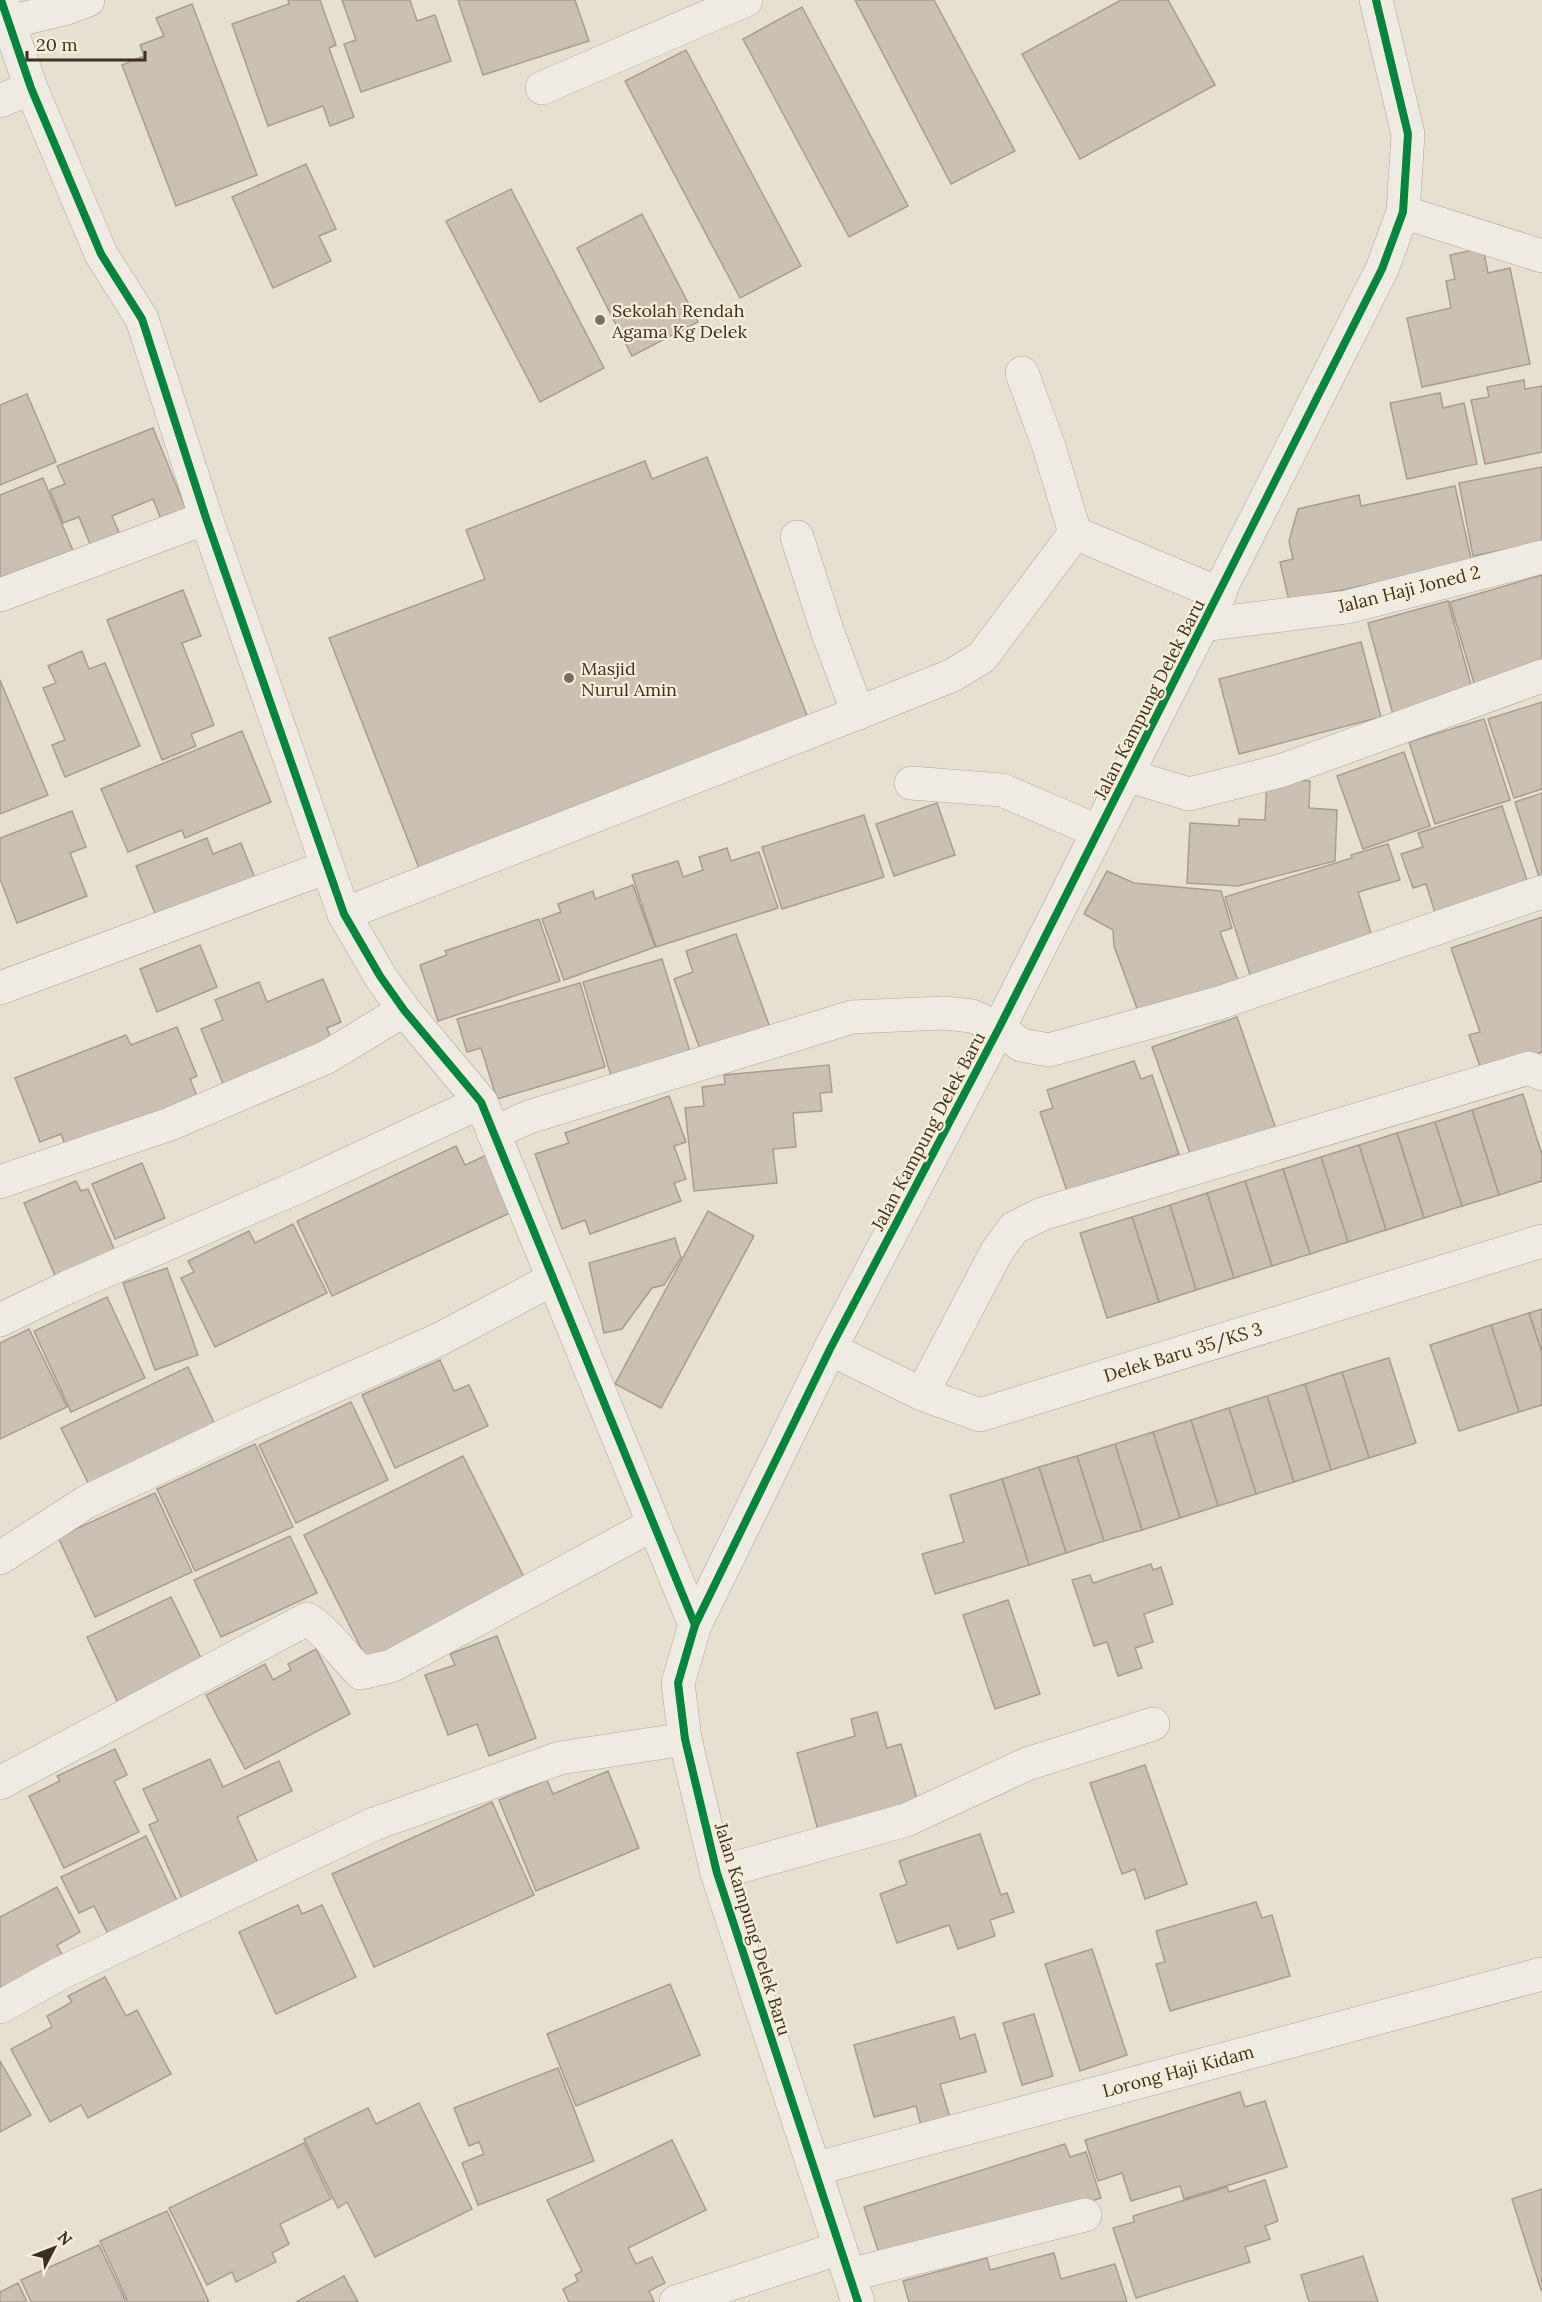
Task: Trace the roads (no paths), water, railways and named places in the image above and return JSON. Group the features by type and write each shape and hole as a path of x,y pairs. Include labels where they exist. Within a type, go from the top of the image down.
{"street":[{"path":"88,0 64,9 5,11 31,88 101,254 142,319 206,518 344,914 380,976 404,1010 481,1102 652,1525 695,1625"},
{"path":"542,88 746,0"},
{"name":"Jalan Kampung Delek Baru","path":"849,2275 717,1873 686,1739 678,1683 695,1625 830,1349 999,1028 1382,269 1403,212 1408,134 1376,0"},
{"path":"0,101 31,88"},
{"path":"1403,212 1542,256"},
{"path":"1022,373 1049,447 1075,533"},
{"path":"0,595 206,518"},
{"path":"1075,533 1220,594"},
{"path":"344,914 953,675 982,657 1075,533"},
{"path":"796,537 858,713"},
{"name":"Jalan Haji Joned 2","path":"1203,625 1347,607 1542,557"},
{"path":"1126,775 1190,794 1280,771 1542,676"},
{"path":"910,783 1002,790 1097,831"},
{"path":"0,988 327,867"},
{"path":"493,1133 529,1117 852,1017 944,1013 972,1016 999,1028 1021,1045 1049,1050 1219,1003 1542,892"},
{"path":"0,1182 170,1124 327,1057 404,1010"},
{"path":"922,1394 997,1251 1014,1228 1042,1214 1529,1068 1542,1074"},
{"path":"0,1320 68,1287 307,1183 481,1102"},
{"name":"Delek Baru 35/KS 3","path":"830,1349 922,1394 980,1415 1542,1241"},
{"path":"0,1558 87,1502 247,1425 438,1340 553,1278"},
{"path":"0,1783 307,1619 321,1628 342,1656 361,1673 391,1666 652,1525"},
{"path":"717,1873 906,1820 1027,1764 1152,1724"},
{"path":"0,2007 59,1974 374,1824 560,1758 686,1739"},
{"name":"Lorong Haji Kidam","path":"814,2169 1542,1974"},
{"path":"676,2302 849,2275 1085,2215"}],"place":[{"name":"Sekolah Rendah Agama Kg Delek","path":"600,320"},
{"name":"Masjid Nurul Amin","path":"569,678"}]}
